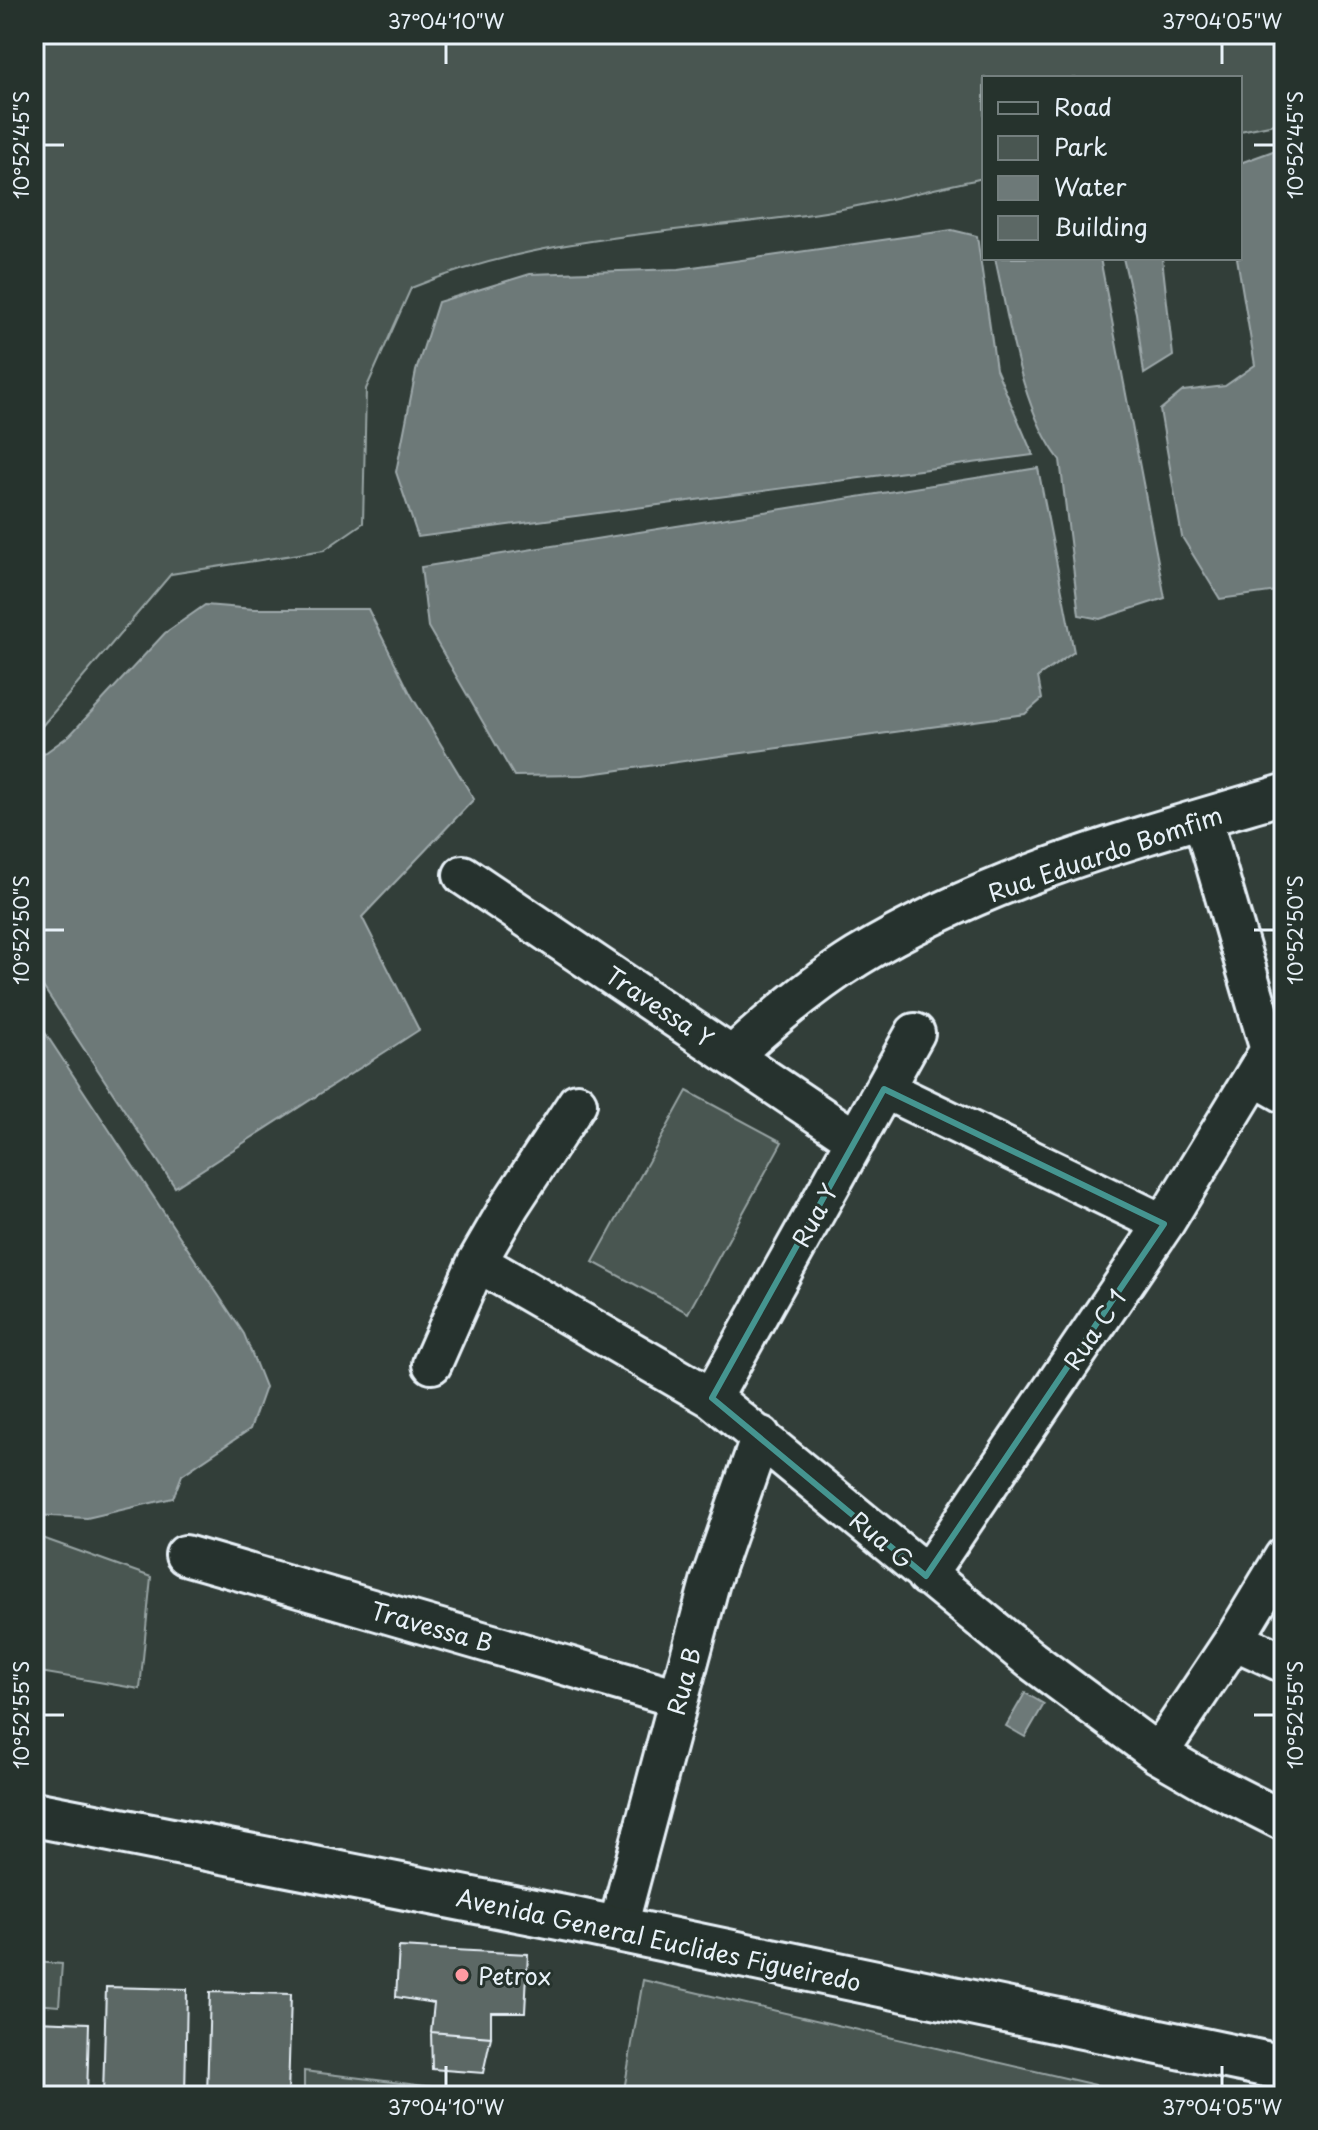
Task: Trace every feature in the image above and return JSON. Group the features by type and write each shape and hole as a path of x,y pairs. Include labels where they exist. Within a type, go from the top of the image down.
{"main road":[{"name":"Avenida General Euclides Figueiredo","path":"34,1814 617,1930 1284,2068"}],"street":[{"name":"Rua Eduardo Bomfim","path":"733,1055 775,1016 858,956 958,903 1062,861 1284,794"},
{"name":"Rua C 1","path":"926,1576 1273,1066 1202,818"},
{"name":"Travessa Y","path":"463,875 856,1140"},
{"name":"Rua Y","path":"712,1398 915,1033"},
{"path":"884,1089 1164,1224"},
{"path":"432,1364 477,1262 510,1205 577,1103"},
{"name":"Rua G","path":"477,1262 712,1398 1031,1660 1158,1754 1284,1821"},
{"name":"Rua B","path":"617,1930 725,1534 761,1436"},
{"name":"Travessa B","path":"185,1555 678,1698"},
{"path":"1158,1754 1234,1640 1284,1557"},
{"path":"1234,1640 1284,1663"}],"highlighted area":[{"path":"884,1089 1164,1224 926,1576 712,1398"}],"green space":[{"path":"34,34 1284,34 1284,122 1242,131 1242,76 982,76 982,178 827,212 555,247 506,257 411,288 366,389 363,523 324,550 171,574 34,732"},
{"path":"687,1091 782,1142 688,1313 593,1262"},
{"path":"34,1535 151,1577 140,1689 34,1671"},
{"path":"34,1962 62,1964 59,2006 34,2004"},
{"path":"643,1980 1143,2096 623,2096"},
{"path":"304,2071 506,2096 304,2096"}],"water":[{"path":"1284,147 1284,590 1220,599 1182,537 1160,410 1183,391 1225,386 1255,365 1237,260 1242,260 1242,162"},
{"path":"952,230 977,236 996,369 1033,455 418,537 396,472 416,371 438,302 530,274 679,269"},
{"path":"995,260 1100,260 1165,598 1100,619 1079,615 1060,460 1035,416 1011,336"},
{"path":"1123,260 1162,260 1173,356 1144,374 1136,313"},
{"path":"1038,468 1074,652 1038,677 1042,699 1025,714 583,775 514,776 428,627 421,567"},
{"path":"205,605 254,609 368,609 411,695 474,799 362,917 419,1030 175,1187 34,973 34,761 70,735 165,633"},
{"path":"34,1016 244,1334 265,1387 250,1429 182,1475 173,1498 87,1518 34,1515"},
{"path":"1025,1693 1044,1704 1025,1737 1006,1726"}],"building":[{"name":"Petrox","path":"399,1947 528,1954 525,2012 491,2012 491,2037 431,2032 434,2003 396,1997"},
{"path":"106,1987 187,1989 185,2096 103,2096"},
{"path":"210,1992 291,1994 288,2096 207,2096"},
{"path":"34,2021 89,2023 87,2096 34,2096"},
{"path":"431,2032 491,2037 483,2073 432,2069"}],"place":[{"name":"Petrox","path":"462,1975"}]}
